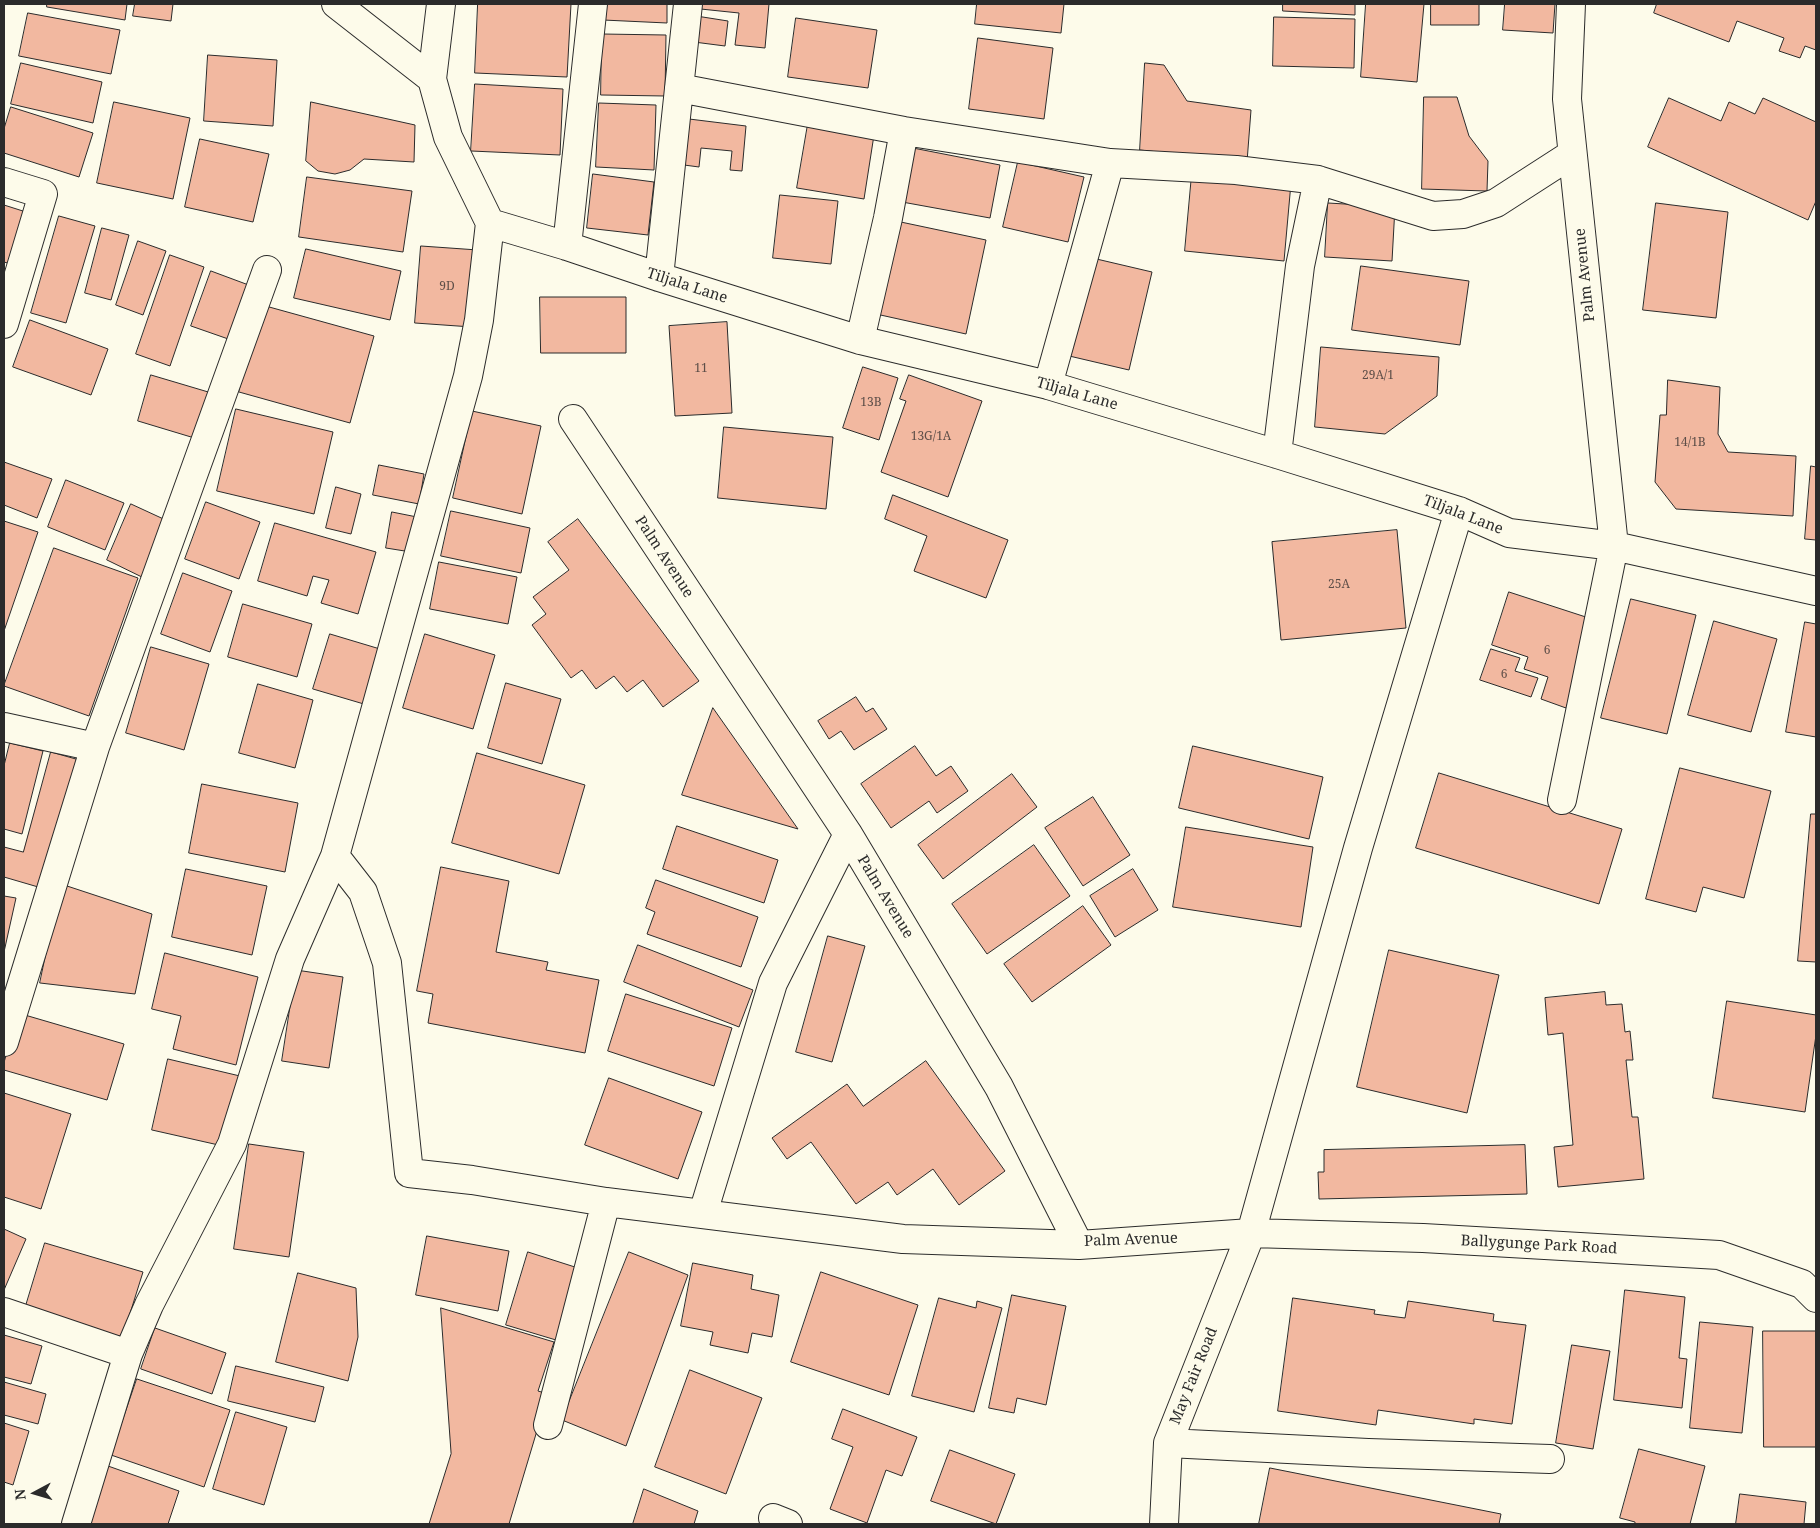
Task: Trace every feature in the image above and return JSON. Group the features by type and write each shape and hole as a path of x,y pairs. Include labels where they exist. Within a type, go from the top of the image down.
{"street":[{"path":"336,4 432,80"},
{"path":"76,1524 128,1354 148,1304 232,1144 290,959 335,856 468,376 479,320 490,223 448,137 432,80 441,4"},
{"path":"567,246 593,4"},
{"path":"659,277 688,4"},
{"name":"Palm Avenue","path":"1562,800 1614,546 1567,99 1571,4"},
{"path":"679,88 904,131 1110,163 1236,170 1318,180 1434,216 1463,214 1496,203 1572,154"},
{"path":"860,340 888,218 904,131"},
{"path":"1048,385 1110,163"},
{"path":"1277,454 1300,266 1318,180"},
{"path":"4,182 43,194 4,324"},
{"name":"Tiljala Lane","path":"490,223 860,340 1048,385 1277,454 1459,511 1509,533 1614,546 1816,591"},
{"path":"4,1042 95,747 267,270"},
{"name":"Palm Avenue","path":"573,419 848,834 999,1086 1079,1245 1251,1233"},
{"name":"May Fair Road","path":"1164,1524 1168,1443 1251,1233 1358,848 1459,511"},
{"path":"4,727 95,747"},
{"path":"703,1213 773,983 848,834"},
{"path":"335,856 363,892 386,963 409,1173 472,1180 606,1202 903,1239 1079,1245"},
{"path":"548,1425 606,1202"},
{"name":"Ballygunge Park Road","path":"1251,1233 1423,1238 1718,1255 1802,1284 1816,1298"},
{"path":"4,1312 128,1354"},
{"path":"1168,1443 1368,1453 1550,1459"}],"building":[{"path":"47,4 127,4 125,20 47,7"},
{"path":"135,4 173,4 171,21 133,16"},
{"path":"478,4 571,4 567,77 475,73"},
{"path":"604,4 667,4 667,23 603,20"},
{"path":"691,4 769,4 765,48 735,45 739,13 691,8"},
{"path":"977,4 1064,4 1061,33 975,24"},
{"path":"1283,4 1355,4 1355,15 1283,11"},
{"path":"1366,4 1424,4 1417,82 1361,77"},
{"path":"1431,4 1479,4 1479,25 1431,25"},
{"path":"1505,4 1555,4 1553,33 1503,30"},
{"path":"1657,4 1816,4 1816,50 1805,46 1800,58 1779,51 1784,38 1737,21 1729,42 1654,13"},
{"path":"28,13 120,30 111,74 19,56"},
{"path":"690,15 728,21 725,46 686,41"},
{"path":"1274,17 1355,19 1354,68 1273,66"},
{"path":"796,18 877,30 868,88 788,77"},
{"path":"602,34 666,35 665,96 601,95"},
{"path":"978,38 1053,48 1044,119 969,109"},
{"path":"208,55 277,60 273,126 204,121"},
{"path":"21,63 102,82 93,123 11,104"},
{"path":"1145,63 1164,65 1187,101 1251,110 1247,162 1140,150"},
{"path":"475,84 563,89 560,155 471,151"},
{"path":"1424,97 1457,97 1469,136 1488,161 1487,191 1422,189"},
{"path":"1669,98 1721,121 1729,102 1755,114 1763,98 1816,122 1816,201 1808,220 1648,147"},
{"path":"114,102 190,118 173,199 97,183"},
{"path":"311,102 415,125 414,162 364,159 350,170 335,174 318,171 306,161"},
{"path":"599,103 656,105 654,170 596,167"},
{"path":"11,107 93,133 79,177 4,153 4,129"},
{"path":"689,119 746,126 742,171 730,170 732,151 701,148 699,167 684,165"},
{"path":"808,124 874,135 864,199 797,188"},
{"path":"200,139 269,154 253,222 185,207"},
{"path":"913,148 1000,165 990,218 902,202"},
{"path":"1018,162 1084,177 1068,242 1003,227"},
{"path":"593,174 654,182 648,235 587,228"},
{"path":"1192,174 1291,183 1284,261 1185,251"},
{"path":"307,177 412,191 403,252 299,237"},
{"path":"780,195 838,201 831,264 773,258"},
{"path":"1328,203 1395,207 1392,261 1325,257"},
{"path":"1656,203 1728,212 1716,318 1643,310"},
{"path":"4,205 26,212 11,264 4,262"},
{"path":"59,216 95,226 66,323 31,313"},
{"path":"896,221 986,240 966,334 876,314"},
{"path":"102,228 129,235 111,300 85,293"},
{"path":"138,241 166,251 143,315 116,305"},
{"path":"421,246 478,250 472,327 415,323"},
{"path":"306,249 401,271 390,320 294,298"},
{"path":"170,255 204,267 170,366 136,354"},
{"path":"1088,257 1152,272 1129,370 1065,355"},
{"path":"1361,266 1469,281 1460,345 1352,330"},
{"path":"211,271 254,287 234,341 191,326"},
{"path":"540,297 626,297 626,353 541,353"},
{"path":"262,305 374,336 350,423 239,392"},
{"path":"30,320 108,349 91,395 13,367"},
{"path":"727,322 732,413 675,416 669,326"},
{"path":"1321,347 1439,357 1437,396 1385,434 1315,427"},
{"path":"863,367 898,378 879,440 843,428"},
{"path":"151,375 215,394 201,440 138,421"},
{"path":"909,375 982,401 948,497 881,472 906,401 900,399"},
{"path":"1668,380 1720,387 1718,434 1728,452 1796,456 1793,516 1676,509 1655,482 1660,415 1666,415"},
{"path":"236,409 333,432 314,514 217,491"},
{"path":"472,411 541,426 522,514 453,498"},
{"path":"724,427 833,437 826,509 718,498"},
{"path":"4,462 52,479 37,518 4,505"},
{"path":"379,465 424,474 419,504 373,495"},
{"path":"1811,466 1816,467 1816,540 1805,539"},
{"path":"66,480 124,503 105,550 48,527"},
{"path":"336,487 361,494 351,534 326,528"},
{"path":"893,495 1008,540 986,598 914,571 927,536 885,519"},
{"path":"206,502 260,522 239,579 185,559"},
{"path":"131,504 170,522 148,580 107,560"},
{"path":"451,511 530,528 521,573 441,556"},
{"path":"392,512 417,517 411,552 386,548"},
{"path":"578,519 699,681 663,707 643,680 627,692 614,676 596,689 582,670 571,678 532,625 546,614 533,597 569,570 548,542"},
{"path":"4,521 38,532 4,631"},
{"path":"275,523 376,552 358,614 321,603 329,580 313,576 307,596 258,581"},
{"path":"1397,530 1406,628 1281,640 1272,542"},
{"path":"54,548 138,578 89,716 4,686"},
{"path":"439,562 517,577 508,624 430,609"},
{"path":"183,573 232,591 210,652 161,634"},
{"path":"1509,592 1595,620 1566,708 1541,699 1548,677 1524,669 1528,657 1492,645"},
{"path":"1631,599 1696,615 1667,734 1601,718"},
{"path":"243,604 312,624 297,677 228,657"},
{"path":"1714,621 1777,639 1751,732 1688,715"},
{"path":"1805,622 1816,624 1816,737 1786,732"},
{"path":"330,634 390,652 374,707 313,689"},
{"path":"425,634 495,655 473,729 403,708"},
{"path":"151,647 209,664 184,750 126,733"},
{"path":"1491,649 1520,658 1515,671 1538,678 1531,697 1480,680"},
{"path":"506,683 561,699 542,764 488,748"},
{"path":"258,684 313,700 295,768 239,753"},
{"path":"856,697 866,712 873,708 887,729 854,750 841,731 829,739 818,721"},
{"path":"713,708 798,829 682,795"},
{"path":"10,743 43,751 22,834 4,829 4,766"},
{"path":"915,746 936,776 951,766 968,791 937,813 929,801 891,828 861,784"},
{"path":"1193,746 1323,777 1309,839 1179,808"},
{"path":"51,752 83,761 45,889 4,877 4,847 23,852"},
{"path":"477,753 585,785 559,874 452,843"},
{"path":"1680,768 1771,791 1744,898 1703,887 1696,912 1646,899"},
{"path":"1439,773 1622,829 1599,904 1416,848"},
{"path":"1012,774 1037,807 943,879 918,845"},
{"path":"202,784 298,803 285,872 189,853"},
{"path":"1093,797 1130,855 1083,886 1045,828"},
{"path":"1811,814 1816,814 1816,962 1798,961"},
{"path":"677,826 778,860 764,903 663,869"},
{"path":"1186,827 1313,847 1301,927 1173,907"},
{"path":"1034,845 1070,896 987,954 952,904"},
{"path":"441,867 509,881 496,952 548,962 546,970 599,980 585,1053 428,1023 433,994 417,991"},
{"path":"186,869 267,886 252,955 172,937"},
{"path":"1133,869 1158,910 1115,937 1090,896"},
{"path":"656,880 758,917 741,967 647,934 655,912 646,908"},
{"path":"61,884 152,914 135,994 40,983"},
{"path":"4,896 16,898 4,952"},
{"path":"1083,906 1111,945 1032,1002 1004,964"},
{"path":"828,936 865,946 832,1062 796,1052"},
{"path":"638,945 753,990 739,1027 624,982"},
{"path":"1389,950 1499,975 1467,1113 1357,1087"},
{"path":"165,953 258,977 236,1065 173,1049 181,1016 152,1009"},
{"path":"296,970 343,977 329,1068 282,1061"},
{"path":"1605,992 1606,1005 1622,1004 1625,1032 1630,1031 1633,1060 1626,1060 1632,1117 1638,1117 1644,1179 1558,1187 1554,1147 1573,1145 1563,1033 1548,1035 1545,998"},
{"path":"626,994 732,1028 714,1086 608,1051"},
{"path":"1727,1001 1816,1015 1816,1035 1805,1112 1713,1098"},
{"path":"18,1013 124,1044 107,1100 4,1070 4,1063"},
{"path":"168,1059 240,1076 223,1146 152,1130"},
{"path":"926,1061 1005,1171 959,1205 933,1169 897,1195 888,1182 856,1204 811,1142 787,1159 772,1138 847,1084 863,1106"},
{"path":"609,1078 702,1112 678,1179 585,1145"},
{"path":"4,1093 71,1114 41,1209 4,1197"},
{"path":"249,1144 304,1152 289,1257 234,1249"},
{"path":"1525,1145 1527,1194 1319,1199 1318,1172 1324,1172 1324,1150"},
{"path":"4,1229 26,1239 4,1290"},
{"path":"427,1236 509,1251 498,1311 416,1295"},
{"path":"45,1243 143,1272 122,1339 25,1309"},
{"path":"528,1252 578,1268 556,1340 506,1325"},
{"path":"629,1252 688,1275 626,1446 562,1420"},
{"path":"693,1263 753,1275 751,1289 779,1295 772,1337 752,1333 748,1353 710,1345 713,1332 681,1326"},
{"path":"821,1272 918,1305 889,1395 791,1362"},
{"path":"298,1273 356,1288 358,1337 348,1381 276,1362"},
{"path":"1625,1290 1685,1297 1679,1358 1687,1359 1682,1408 1614,1400"},
{"path":"1012,1295 1066,1306 1046,1405 1017,1398 1014,1413 989,1408"},
{"path":"939,1298 976,1308 977,1301 1002,1308 974,1412 912,1396"},
{"path":"1293,1298 1375,1310 1374,1314 1405,1318 1408,1301 1494,1314 1493,1321 1526,1325 1512,1424 1474,1419 1474,1424 1378,1410 1376,1425 1278,1411"},
{"path":"441,1308 554,1342 538,1391 548,1394 509,1524 429,1524 451,1454"},
{"path":"1700,1322 1753,1327 1742,1433 1690,1428"},
{"path":"155,1328 226,1353 212,1394 141,1369"},
{"path":"1763,1331 1816,1331 1816,1447 1764,1447"},
{"path":"4,1335 42,1346 31,1384 4,1377"},
{"path":"1572,1345 1610,1351 1593,1449 1556,1443"},
{"path":"236,1366 324,1387 315,1422 228,1401"},
{"path":"690,1370 762,1398 726,1494 655,1467"},
{"path":"137,1379 230,1410 204,1487 111,1455"},
{"path":"4,1382 46,1394 38,1424 4,1415"},
{"path":"843,1409 917,1437 902,1476 886,1470 867,1523 830,1509 853,1447 832,1439"},
{"path":"236,1412 287,1427 264,1505 213,1489"},
{"path":"4,1423 29,1431 13,1485 4,1482"},
{"path":"1639,1449 1705,1466 1690,1524 1635,1524 1635,1522 1620,1518"},
{"path":"950,1450 1015,1474 996,1524 931,1501"},
{"path":"108,1466 179,1491 168,1524 88,1524"},
{"path":"1270,1468 1501,1514 1499,1524 1259,1524"},
{"path":"644,1489 698,1511 694,1524 633,1524"},
{"path":"1740,1494 1806,1502 1804,1524 1736,1524"}]}
